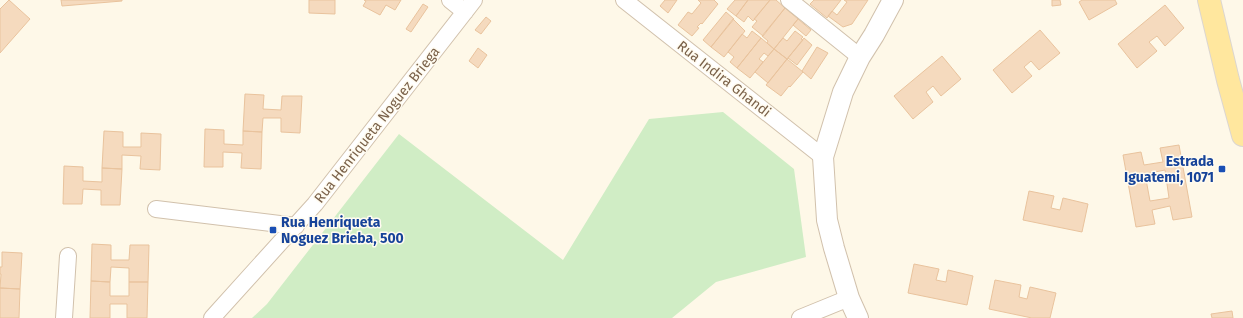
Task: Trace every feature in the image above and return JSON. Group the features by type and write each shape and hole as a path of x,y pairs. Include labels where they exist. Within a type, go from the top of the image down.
{"main road":[{"path":"1209,0 1243,135"}],"street":[{"path":"450,0 470,6"},
{"name":"Rua Indira Ghandi","path":"624,0 823,157"},
{"path":"789,0 860,57"},
{"path":"858,318 849,298 827,220 823,157 843,92 860,57 893,0"},
{"name":"Rua Henriqueta Noguez Briega","path":"212,318 296,226 470,6"},
{"path":"156,209 296,226"},
{"path":"64,318 68,256"},
{"path":"800,318 849,298"}],"green space":[{"path":"723,112 794,169 806,257 716,282 672,318 252,318 267,304 399,134 563,260 649,119"}],"building":[{"path":"9,0 30,19 0,53 0,9"},
{"path":"61,0 122,0 122,1 62,6"},
{"path":"309,0 335,0 335,14 309,13"},
{"path":"364,0 401,0 395,10 386,5 380,15 363,6 366,1"},
{"path":"665,0 677,0 668,13 660,6"},
{"path":"698,0 714,0 718,4 702,24 701,23 697,27 699,28 692,36 678,25 688,12 692,14 701,3"},
{"path":"735,0 748,0 736,16 727,9"},
{"path":"748,0 770,0 753,21 748,16 744,22 736,16"},
{"path":"770,0 776,0 785,8 763,36 752,27 757,21 754,19"},
{"path":"814,0 841,0 827,18 810,4"},
{"path":"844,0 868,0 852,24 843,27 828,16 832,11 837,15 847,2"},
{"path":"1052,0 1060,0 1061,5 1052,6"},
{"path":"1082,0 1115,0 1117,4 1089,20 1079,2"},
{"path":"423,4 428,7 411,32 406,29"},
{"path":"1165,5 1184,28 1165,46 1157,36 1149,42 1157,51 1137,68 1118,44"},
{"path":"785,8 798,19 774,49 762,36"},
{"path":"726,12 734,19 711,47 703,40"},
{"path":"486,17 491,21 481,34 475,30"},
{"path":"733,19 745,31 724,57 711,47"},
{"path":"798,19 811,30 806,36 793,25"},
{"path":"1040,30 1060,53 1039,70 1031,61 1024,67 1032,76 1012,93 993,70"},
{"path":"752,31 761,38 737,68 730,62 734,57 728,52 742,34 747,38"},
{"path":"795,31 803,37 801,39 803,40 787,59 774,49 783,38 787,41"},
{"path":"761,38 774,49 768,56 764,53 759,59 763,62 750,78 737,68"},
{"path":"804,38 812,45 797,65 788,58"},
{"path":"817,47 828,53 811,79 802,71"},
{"path":"478,48 487,55 478,68 469,61"},
{"path":"774,49 787,59 768,83 755,72"},
{"path":"942,56 961,79 941,96 933,86 926,92 933,102 913,119 894,96"},
{"path":"787,59 803,72 781,96 766,85"},
{"path":"245,94 264,95 263,109 281,110 282,96 302,96 300,133 281,132 281,118 263,118 262,132 243,131"},
{"path":"205,129 224,130 224,144 243,145 243,131 262,132 261,169 241,168 242,153 223,152 223,167 204,167"},
{"path":"104,131 123,132 123,147 141,147 141,133 161,134 160,170 140,169 141,156 122,155 122,169 102,168"},
{"path":"1179,145 1192,217 1173,220 1170,206 1152,210 1155,224 1136,227 1123,155 1141,152 1144,165 1163,162 1160,148","holes":["1165,170 1169,198 1150,201 1145,174"]},
{"path":"64,166 83,167 83,181 102,182 102,168 122,169 120,205 101,205 101,190 83,189 82,204 63,204"},
{"path":"1029,191 1054,196 1051,208 1060,210 1063,198 1088,204 1082,232 1023,220"},
{"path":"92,244 111,245 111,260 129,260 130,245 149,245 148,282 129,282 129,268 111,267 110,282 91,281"},
{"path":"2,252 22,253 20,289 0,288"},
{"path":"914,264 939,269 936,280 946,282 948,270 973,276 967,305 908,293"},
{"path":"995,280 1021,285 1019,297 1027,299 1030,287 1056,293 1050,318 1032,318 989,309"},
{"path":"91,281 110,282 110,296 129,296 129,282 148,282 147,318 127,318 127,304 110,304 110,318 90,318"},
{"path":"0,288 20,289 19,318 0,318"},
{"path":"1232,311 1233,318 1212,318 1211,314"}],"place":[{"name":"Estrada Iguatemi, 1071","path":"1222,169"},
{"name":"Rua Henriqueta Noguez Brieba, 500","path":"273,230"}]}
